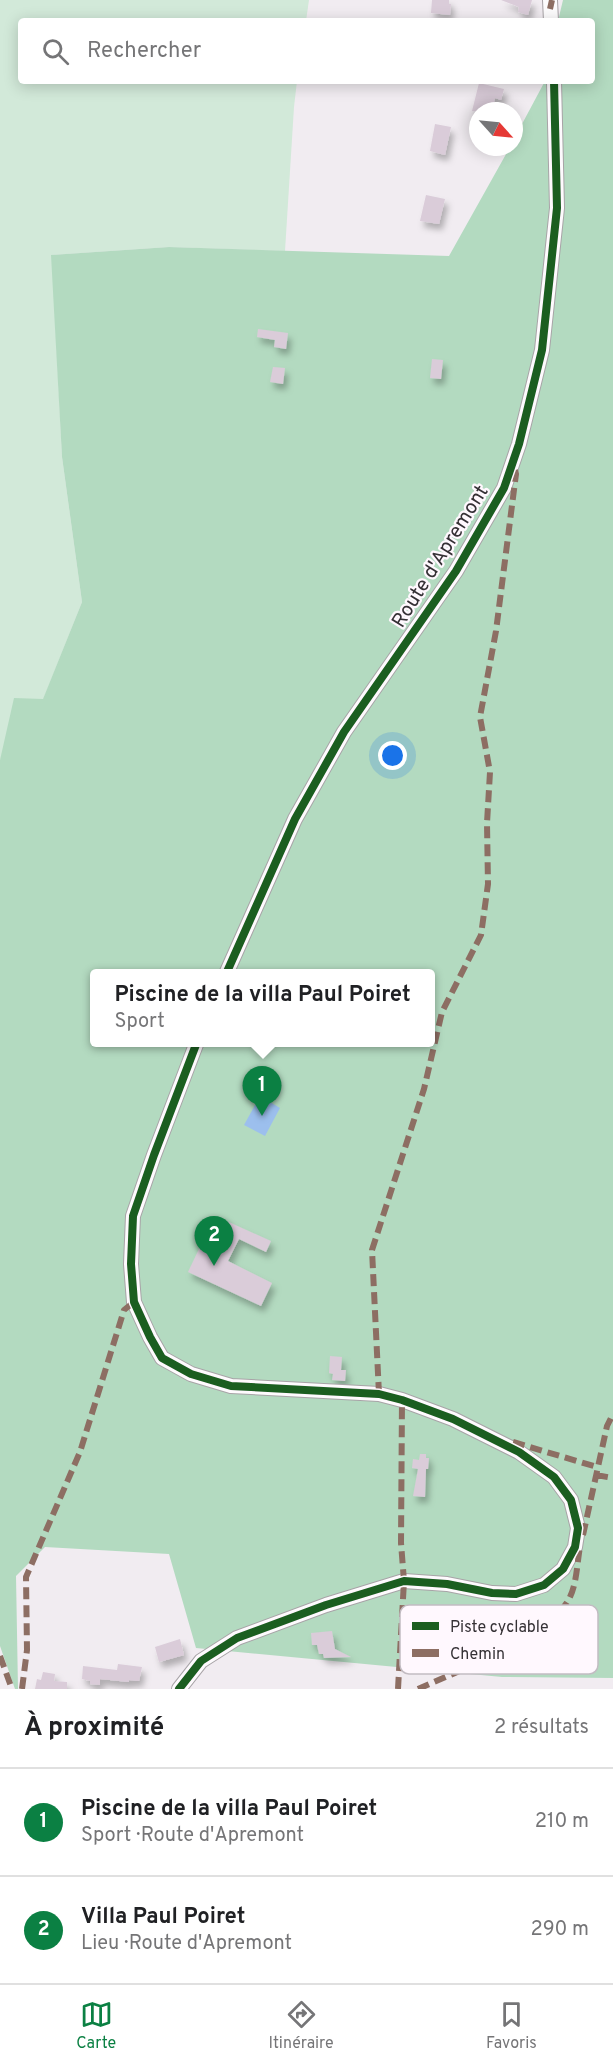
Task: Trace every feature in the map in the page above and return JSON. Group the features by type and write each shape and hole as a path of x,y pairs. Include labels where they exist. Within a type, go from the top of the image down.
{"street":[{"path":"550,0 551,18"},
{"name":"Route d'Apremont","path":"227,969 295,819 344,732 456,571 504,488 519,444 542,350 557,208 554,84"},
{"path":"179,1689 201,1661 237,1638 326,1605 404,1581 447,1584 492,1593 516,1594 544,1585 563,1569 575,1547 578,1528 571,1500 554,1477 519,1452 453,1419 379,1394 231,1386 191,1374 162,1358 134,1302 131,1264 133,1216 195,1047"}],"green space":[{"path":"0,0 309,0 306,18 18,18 18,84 297,84 285,251 169,247 52,255 62,457 82,602 43,700 0,760"},
{"path":"563,0 613,0 613,1678 502,1677 470,1674 598,1674 598,1605 400,1605 400,1667 196,1648 169,1554 45,1547 16,1576 18,1689 15,1689 0,1646 0,760 14,698 43,699 82,602 62,457 51,255 169,247 449,256 505,156 523,156 523,122 543,84 595,84 595,18 559,18"}],"water":[{"path":"260,1096 280,1108 265,1136 244,1125"}],"building":[{"path":"432,0 449,0 450,15 431,13"},
{"path":"501,0 532,0 528,15 518,12 519,7"},
{"path":"479,84 504,89 501,100 495,98 494,102 474,102"},
{"path":"435,124 451,127 445,155 430,151"},
{"path":"426,195 445,199 439,224 420,221"},
{"path":"258,329 288,333 286,349 274,347 275,340 257,337"},
{"path":"432,359 443,360 441,379 430,378"},
{"path":"273,367 285,368 283,384 270,382"},
{"path":"220,1218 271,1241 266,1252 239,1239 228,1261 272,1283 261,1306 188,1272 208,1230 213,1232"},
{"path":"330,1356 342,1357 341,1370 346,1370 345,1381 332,1380 333,1374 329,1373"},
{"path":"420,1454 426,1454 426,1458 429,1458 428,1469 426,1469 425,1497 413,1496 418,1469 412,1468 413,1459 419,1460"},
{"path":"332,1631 335,1649 351,1657 324,1658 323,1654 319,1654 317,1645 312,1645 311,1633"},
{"path":"180,1639 184,1655 159,1662 155,1647"},
{"path":"118,1664 142,1667 139,1681 100,1679 100,1685 90,1684 90,1681 82,1679 83,1666 117,1670"},
{"path":"43,1672 55,1674 54,1681 67,1682 67,1689 35,1689 37,1679 41,1680"}],"marked path":[{"path":"550,9 552,0"},
{"path":"435,1042 442,1012 481,935 488,884 487,823 490,772 480,717 496,631 515,470"},
{"path":"379,1394 372,1250 424,1089 434,1047"},
{"path":"22,1689 27,1650 26,1577 80,1452 124,1310 134,1302"},
{"path":"402,1400 403,1605"},
{"path":"583,1535 607,1426 613,1414"},
{"path":"513,1442 597,1467"},
{"path":"596,1475 613,1478"},
{"path":"564,1605 572,1591 580,1547"},
{"path":"398,1689 400,1653"},
{"path":"0,1656 12,1689"},
{"path":"418,1689 451,1674"}],"cycle path":[{"path":"228,969 295,819 344,732 456,571 504,488 519,444 542,350 557,208 554,84"},
{"path":"179,1689 201,1661 237,1638 326,1605 404,1581 447,1584 492,1593 516,1594 544,1585 563,1569 575,1547 578,1528 571,1500 554,1477 519,1452 453,1419 379,1394 231,1386 191,1374 162,1358 134,1302 131,1264 133,1216 195,1047"}],"place":[{"name":"Piscine de la villa Paul Poiret","path":"262,1116"},
{"name":"Villa Paul Poiret","path":"214,1266"}]}
